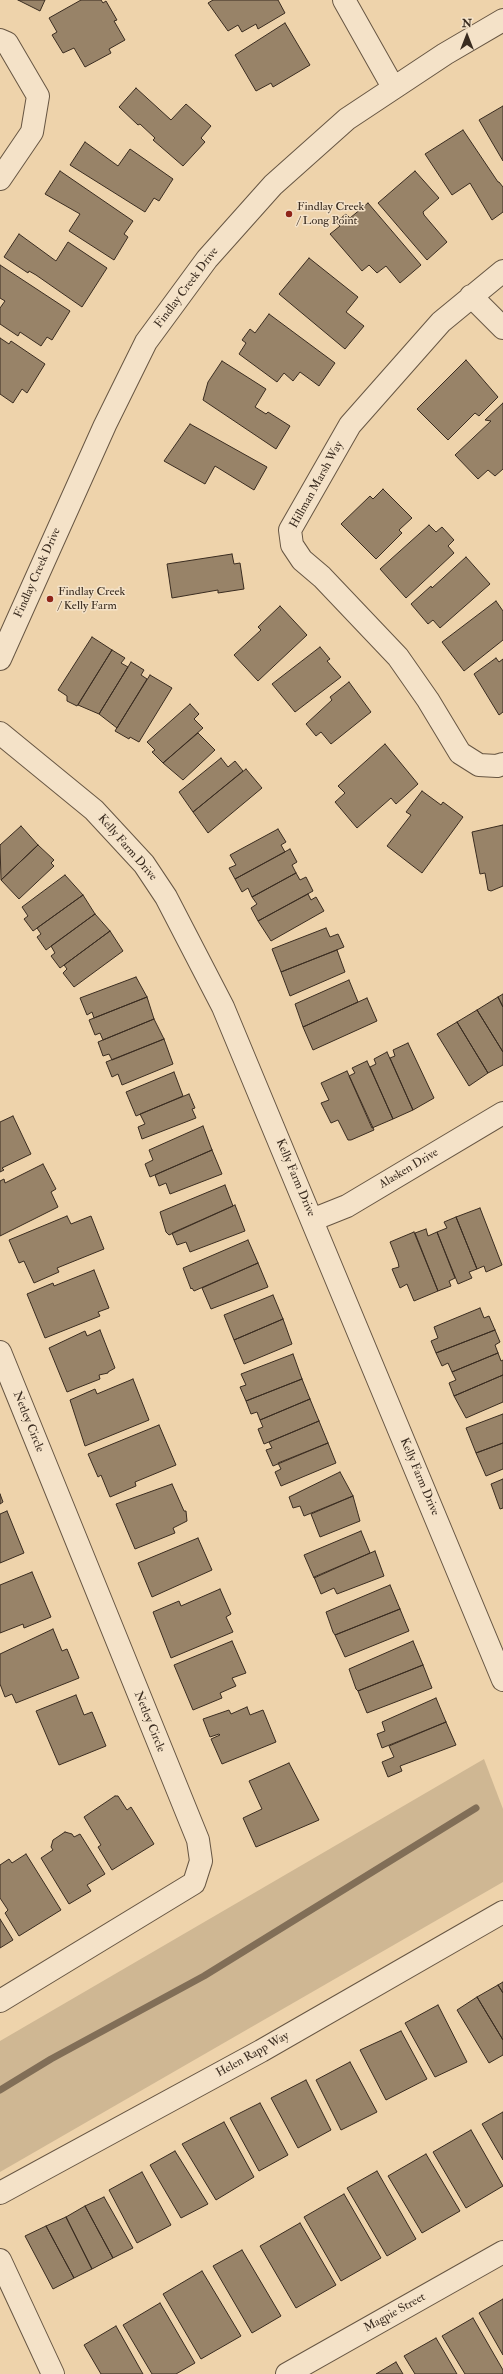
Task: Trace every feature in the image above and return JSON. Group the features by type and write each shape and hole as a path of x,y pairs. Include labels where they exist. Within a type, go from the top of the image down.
{"street":[{"path":"344,0 393,87"},
{"name":"Findlay Creek Drive","path":"0,660 105,424 146,342 207,259 273,185 347,118 393,87 503,20"},
{"path":"0,40 7,43 38,96 32,132 0,179"},
{"name":"Hillman Marsh Way","path":"503,271 441,322 409,355 350,424 290,530 292,544 302,560 322,577 398,658 428,700 460,752 479,765 497,766 503,764"},
{"path":"471,296 503,328"},
{"name":"Kelly Farm Drive","path":"0,733 94,810 144,864 157,881 223,1007 503,1680"},
{"name":"Alasken Drive","path":"312,1220 347,1206 503,1113"},
{"name":"Netley Circle","path":"0,1352 198,1840 201,1862 194,1883 0,2001"},
{"name":"Helen Rapp Way","path":"0,2193 261,2051 503,1912"},
{"name":"Magpie Street","path":"287,2374 503,2252"},
{"path":"0,2260 53,2374"}],"shaded area":[{"path":"484,1759 503,1809 503,1882 0,2172 0,2041"}],"building":[{"path":"18,0 45,0 40,11"},
{"path":"81,0 101,0 103,3 106,1 117,20 114,21 125,40 109,49 111,53 85,67 74,48 63,53 52,35 57,32 49,18"},
{"path":"213,0 278,0 285,13 258,29 256,24 242,32 238,25 228,31 208,3"},
{"path":"285,23 310,65 273,87 271,83 256,91 235,55"},
{"path":"136,88 171,120 186,104 211,126 201,138 205,142 183,166 153,140 155,138 140,124 138,125 119,107"},
{"path":"503,106 503,161 479,120"},
{"path":"463,130 498,182 503,187 503,212 492,220 470,183 452,195 425,154"},
{"path":"85,142 118,166 130,149 173,179 159,201 154,198 145,212 70,165"},
{"path":"60,171 133,221 124,234 128,237 114,260 69,231 80,214 45,194"},
{"path":"415,171 439,198 423,212 447,242 427,260 378,203"},
{"path":"368,203 421,265 400,283 386,266 377,273 369,265 362,271 330,234 340,226 336,222 346,214 350,218"},
{"path":"19,234 56,261 68,242 107,268 82,307 36,275 29,271 28,273 4,257"},
{"path":"309,258 358,297 346,312 364,326 345,349 279,294"},
{"path":"0,265 70,311 52,340 47,337 41,346 20,332 18,336 0,324 0,308 5,301 0,298"},
{"path":"269,314 335,363 319,386 300,372 293,381 284,373 277,382 239,354 246,343 242,340 250,329 255,333"},
{"path":"0,338 9,344 11,341 45,364 27,393 22,389 13,403 0,394"},
{"path":"466,360 498,397 479,416 475,413 448,440 417,409"},
{"path":"222,361 266,389 255,407 266,414 268,412 290,426 276,449 203,400 208,382"},
{"path":"503,403 503,469 495,476 488,470 478,479 455,455 491,421 485,420"},
{"path":"190,424 267,467 254,490 215,466 205,484 164,461"},
{"path":"383,489 412,518 399,530 402,533 376,559 341,524 370,496 373,499"},
{"path":"429,525 436,532 442,527 454,540 448,546 454,553 406,598 380,569"},
{"path":"232,554 234,564 240,563 244,589 218,593 218,590 172,598 167,564"},
{"path":"466,557 490,584 440,628 433,620 428,624 411,604 431,586 432,588"},
{"path":"496,601 503,611 503,640 464,671 442,642"},
{"path":"280,606 307,635 258,681 234,655 261,630 258,627"},
{"path":"92,637 112,650 77,706 67,701 67,696 58,690"},
{"path":"320,647 330,659 327,661 341,677 295,712 272,684"},
{"path":"112,650 125,658 121,663 128,667 99,714 78,705"},
{"path":"496,658 499,662 503,659 503,712 499,715 474,674"},
{"path":"131,662 144,670 141,675 147,679 117,728 99,714"},
{"path":"150,675 172,688 139,742 130,737 129,739 115,731"},
{"path":"349,682 371,712 331,744 321,732 316,736 306,724 332,700 330,697"},
{"path":"190,704 199,714 194,719 203,728 163,763 152,752 155,750 147,742"},
{"path":"198,733 215,750 183,780 163,763"},
{"path":"385,744 418,784 396,804 391,798 357,828 335,802 345,793 338,786"},
{"path":"221,758 228,767 235,761 243,771 193,812 179,792"},
{"path":"246,769 262,788 208,833 193,812"},
{"path":"422,791 441,805 443,802 463,817 422,873 387,846 411,815 406,812"},
{"path":"503,825 503,886 491,891 488,890 485,873 480,874 472,832"},
{"path":"21,826 38,845 1,880 0,845"},
{"path":"278,829 286,842 281,845 285,852 235,879 229,868 236,865 230,855"},
{"path":"38,845 54,860 51,863 54,866 19,899 1,880"},
{"path":"290,849 297,862 292,865 296,873 252,897 248,888 242,892 235,879"},
{"path":"296,873 300,880 306,877 313,891 258,921 251,908 257,904 252,897"},
{"path":"65,875 83,895 33,931 24,919 28,916 22,907"},
{"path":"308,894 311,900 316,897 324,911 271,941 258,921"},
{"path":"83,895 95,914 46,950 37,937 41,934 37,928"},
{"path":"95,914 110,931 60,968 51,956 55,953 51,946"},
{"path":"326,928 330,937 338,934 344,947 281,972 272,949"},
{"path":"110,931 123,951 74,987 63,973 67,969 64,965"},
{"path":"337,950 345,972 290,996 281,972"},
{"path":"136,977 147,997 94,1018 92,1012 87,1015 80,998"},
{"path":"349,980 358,1002 303,1027 295,1004"},
{"path":"503,994 503,1007 498,997"},
{"path":"147,997 154,1019 103,1040 100,1033 95,1035 89,1020"},
{"path":"498,997 503,1007 503,1052 477,1010"},
{"path":"367,998 377,1021 313,1050 303,1027"},
{"path":"477,1010 503,1052 503,1065 488,1073 457,1022"},
{"path":"154,1019 164,1039 112,1060 109,1054 103,1056 98,1042"},
{"path":"457,1022 488,1073 469,1086 437,1034"},
{"path":"164,1039 173,1064 122,1085 118,1074 112,1077 106,1062"},
{"path":"408,1043 434,1098 413,1110 390,1058 395,1056 393,1050"},
{"path":"387,1052 413,1110 393,1119 370,1067 376,1064 374,1059"},
{"path":"367,1061 393,1119 372,1128 349,1076 355,1073 352,1068"},
{"path":"347,1071 374,1130 351,1140 348,1140 338,1120 331,1123 321,1103 329,1100 321,1083"},
{"path":"174,1072 183,1096 136,1116 126,1092"},
{"path":"189,1094 195,1108 192,1109 196,1118 142,1139 138,1127 145,1124 140,1114"},
{"path":"13,1116 31,1154 2,1168 4,1170 0,1172 0,1122"},
{"path":"203,1126 212,1150 150,1177 145,1164 153,1160 149,1150"},
{"path":"212,1150 222,1174 170,1194 166,1183 159,1186 155,1175"},
{"path":"43,1164 56,1189 51,1192 58,1207 0,1236 0,1181 4,1179 5,1183"},
{"path":"225,1185 233,1206 169,1235 166,1232 160,1212"},
{"path":"235,1205 245,1231 190,1252 186,1242 177,1245 172,1233"},
{"path":"480,1208 502,1265 486,1272 484,1266 477,1269 456,1217"},
{"path":"67,1216 71,1224 91,1216 104,1249 57,1268 59,1272 34,1283 24,1261 19,1263 9,1240"},
{"path":"456,1217 477,1269 469,1272 472,1278 458,1284 437,1232 447,1228 444,1222"},
{"path":"426,1229 428,1236 437,1232 455,1278 449,1281 451,1286 438,1291 415,1233"},
{"path":"414,1232 438,1291 414,1301 407,1284 400,1288 392,1269 399,1267 390,1242"},
{"path":"248,1240 258,1263 194,1291 192,1288 191,1289 183,1268"},
{"path":"258,1263 268,1287 211,1309 202,1288"},
{"path":"94,1270 109,1308 98,1312 100,1316 45,1338 27,1294 53,1283 54,1286"},
{"path":"273,1295 283,1319 234,1340 224,1315"},
{"path":"480,1308 484,1318 489,1316 495,1330 436,1353 431,1341 438,1338 434,1327"},
{"path":"283,1319 292,1344 244,1364 234,1340"},
{"path":"100,1330 115,1368 108,1373 99,1375 100,1379 67,1392 49,1348 85,1331 87,1336"},
{"path":"495,1330 500,1342 495,1345 498,1353 452,1372 448,1363 442,1366 436,1353"},
{"path":"498,1353 501,1361 503,1360 503,1375 454,1396 449,1383 456,1380 452,1372"},
{"path":"293,1354 302,1379 246,1401 240,1387 246,1385 241,1374"},
{"path":"503,1375 503,1402 466,1418 454,1396"},
{"path":"133,1379 149,1420 85,1446 70,1400 95,1389 97,1394"},
{"path":"302,1379 310,1399 260,1420 257,1412 251,1414 246,1401"},
{"path":"310,1399 319,1421 264,1444 258,1429 263,1427 260,1420"},
{"path":"503,1414 503,1443 476,1453 466,1428"},
{"path":"319,1421 328,1443 273,1466 266,1450 272,1448 269,1442"},
{"path":"159,1425 176,1465 135,1482 136,1486 110,1497 101,1475 98,1477 88,1454"},
{"path":"328,1443 336,1463 281,1486 275,1472 281,1469 278,1463"},
{"path":"503,1443 503,1469 486,1476 476,1453"},
{"path":"340,1472 353,1496 304,1516 300,1506 293,1508 289,1497"},
{"path":"503,1479 503,1508 500,1509 491,1484"},
{"path":"172,1484 184,1511 186,1511 187,1521 173,1528 175,1533 135,1549 116,1504"},
{"path":"0,1494 3,1502 0,1504"},
{"path":"353,1496 360,1521 320,1537 311,1514"},
{"path":"7,1511 24,1553 0,1563 0,1514"},
{"path":"361,1531 370,1553 314,1578 304,1555"},
{"path":"198,1538 212,1570 152,1597 138,1563"},
{"path":"375,1551 384,1576 337,1594 334,1588 321,1594 314,1577"},
{"path":"32,1572 51,1617 24,1628 23,1624 0,1633 0,1585"},
{"path":"390,1585 400,1609 335,1635 326,1612"},
{"path":"220,1589 231,1614 226,1617 233,1632 171,1658 153,1612 179,1601 181,1606"},
{"path":"400,1609 409,1631 345,1657 335,1635"},
{"path":"53,1629 62,1651 67,1649 79,1678 16,1703 12,1694 5,1697 0,1684 0,1654"},
{"path":"232,1641 246,1673 232,1678 236,1686 220,1693 222,1698 193,1710 174,1665"},
{"path":"413,1641 423,1665 358,1691 356,1689 349,1669"},
{"path":"423,1665 432,1688 367,1713 358,1691"},
{"path":"76,1695 84,1715 92,1712 106,1746 59,1765 36,1711"},
{"path":"436,1698 446,1722 382,1748 377,1734 385,1731 382,1722"},
{"path":"247,1707 250,1715 263,1710 276,1742 222,1764 211,1739 220,1735 210,1737 203,1719 229,1710 231,1714"},
{"path":"446,1722 456,1745 400,1766 402,1771 388,1777 382,1762 394,1757 389,1746"},
{"path":"289,1763 319,1820 256,1847 243,1818 262,1809 249,1781"},
{"path":"115,1796 118,1796 127,1810 131,1807 154,1844 112,1870 98,1847 101,1845 84,1817"},
{"path":"65,1832 72,1834 74,1837 80,1834 105,1874 87,1885 91,1891 69,1904 41,1858 53,1850 51,1847 53,1840"},
{"path":"26,1854 61,1910 19,1936 5,1913 8,1910 0,1898 0,1865 9,1859 12,1863"},
{"path":"0,1919 13,1940 0,1948"},
{"path":"503,1982 503,1993 498,1985"},
{"path":"498,1985 503,1993 503,2040 477,1997"},
{"path":"477,1997 503,2040 503,2055 489,2063 457,2010"},
{"path":"438,2005 467,2062 435,2077 405,2023"},
{"path":"401,2031 427,2079 386,2100 360,2050"},
{"path":"350,2062 377,2112 341,2130 316,2080"},
{"path":"306,2080 331,2130 298,2148 271,2098"},
{"path":"260,2103 288,2155 259,2171 230,2118"},
{"path":"503,2112 503,2160 482,2124"},
{"path":"224,2122 254,2177 216,2200 182,2144"},
{"path":"471,2130 503,2186 466,2208 433,2152"},
{"path":"175,2151 208,2204 181,2218 150,2165"},
{"path":"426,2154 460,2211 422,2233 388,2176"},
{"path":"377,2171 416,2239 387,2256 347,2188"},
{"path":"142,2172 171,2225 137,2243 109,2190"},
{"path":"344,2194 381,2258 341,2281 304,2217"},
{"path":"104,2197 133,2248 113,2258 85,2206"},
{"path":"85,2206 113,2258 92,2269 66,2217"},
{"path":"66,2217 92,2269 74,2278 46,2226"},
{"path":"300,2223 336,2285 296,2308 260,2246"},
{"path":"46,2226 74,2278 53,2289 25,2236"},
{"path":"242,2250 281,2316 252,2333 213,2266"},
{"path":"202,2271 241,2336 201,2359 163,2294"},
{"path":"503,2299 503,2355 479,2313"},
{"path":"160,2303 195,2363 176,2374 152,2374 123,2325"},
{"path":"473,2318 503,2370 503,2374 465,2374 442,2336"},
{"path":"116,2326 143,2374 101,2374 84,2345"},
{"path":"436,2338 457,2374 415,2374 404,2356"},
{"path":"396,2362 403,2374 376,2374"}],"waterway":[{"path":"0,2090 51,2059 204,1976 476,1808"}],"place":[{"name":"Findlay Creek / Long Point","path":"289,214"},
{"name":"Findlay Creek / Kelly Farm","path":"50,599"}]}
